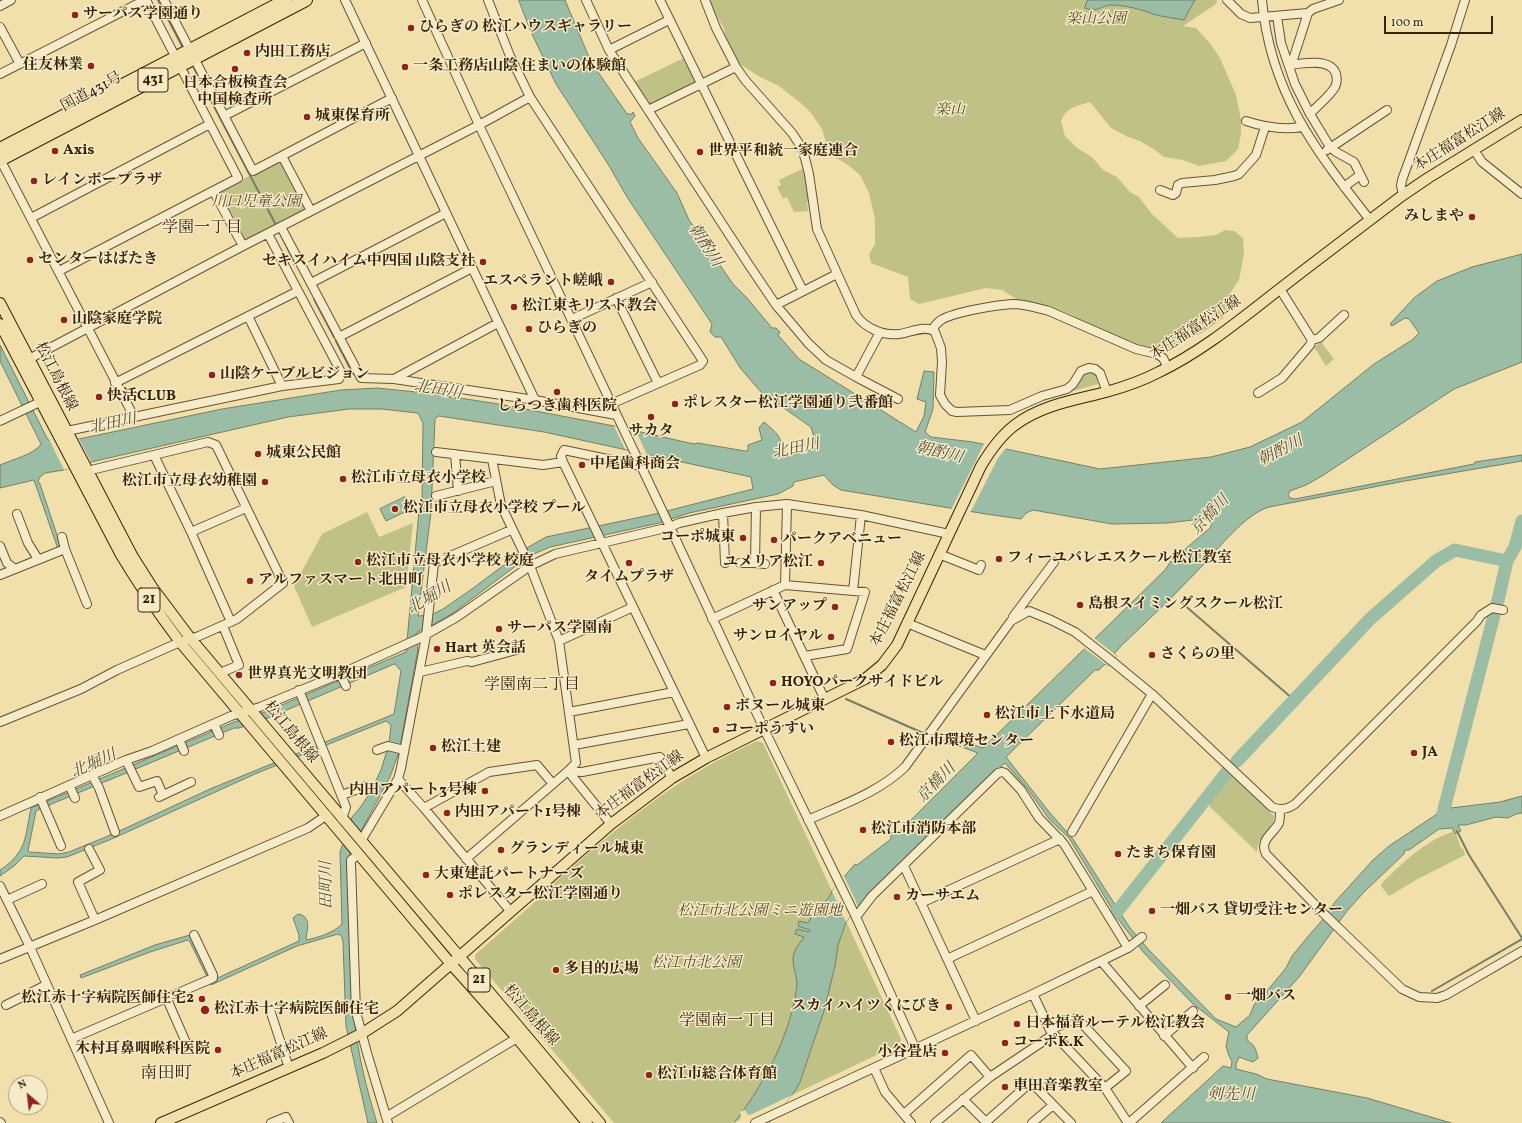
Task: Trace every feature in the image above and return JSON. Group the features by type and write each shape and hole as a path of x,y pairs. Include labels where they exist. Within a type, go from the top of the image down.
{"highway":[{"name":"国道431号","path":"0,157 178,62 286,0"},
{"name":"国道431号","path":"192,54 306,0"}],"main road":[{"name":"本庄福富松江線","path":"160,1123 346,1042 397,1012 611,824 672,778 706,758 865,679 882,665 897,645 981,466 1000,438 1015,424 1035,413 1135,383 1168,368 1215,338 1403,195 1522,120"},
{"name":"松江島根線","path":"0,303 83,469 152,587 191,639 220,673 248,716 261,722 345,822 358,845 455,960 517,1038 588,1123"},
{"name":"松江島根線","path":"0,324 32,406 65,435"},
{"name":"松江島根線","path":"83,469 121,555 140,586 180,642 248,716 326,815 344,835 358,845"},
{"name":"松江島根線","path":"455,960 523,1031 600,1123"}],"street":[{"path":"0,6 11,0"},
{"path":"0,74 145,0 238,178 214,192 59,271"},
{"path":"164,0 253,171 392,98"},
{"path":"345,0 535,400"},
{"path":"422,0 479,125 669,524 764,729 856,917 915,1048"},
{"path":"488,0 510,56 530,97 703,361 700,365 611,404"},
{"path":"586,0 609,50 776,305 808,343 826,360 898,399"},
{"path":"660,0 700,85 803,291"},
{"path":"705,0 716,28 736,67 745,80 792,133 800,145 806,158 817,229 848,300 858,319 867,326 880,332 896,335 933,329"},
{"path":"1227,0 1244,16 1250,18 1264,18 1308,13 1313,9 1339,0"},
{"path":"1262,0 1264,18 1275,68 1288,99 1302,127 1344,187 1370,220"},
{"path":"1403,195 1401,186 1402,180 1451,45 1465,0"},
{"path":"1290,68 1308,13"},
{"path":"1277,16 1281,43 1302,100 1330,147 1354,162 1362,178 1344,187"},
{"path":"609,50 669,20"},
{"path":"0,26 20,64"},
{"path":"224,116 366,43"},
{"path":"1290,68 1312,62 1330,67 1334,71 1336,80 1335,87 1310,114"},
{"path":"648,110 736,67"},
{"path":"29,359 530,97"},
{"path":"1321,154 1387,110"},
{"path":"1246,121 1265,127 1302,127"},
{"path":"31,218 210,124"},
{"path":"1160,190 1173,195 1176,193 1178,185 1182,183 1214,180 1239,174 1256,155 1265,127"},
{"path":"1474,150 1482,162 1522,194"},
{"path":"282,156 311,211"},
{"path":"0,157 115,383 134,417"},
{"path":"214,192 243,246"},
{"path":"311,283 446,213"},
{"path":"276,230 311,283 361,378 394,379 535,400 618,418"},
{"path":"65,435 134,417 282,386 339,379 342,374 298,291 276,230"},
{"path":"339,337 472,268"},
{"path":"776,305 837,274"},
{"path":"572,319 652,282"},
{"path":"1280,288 1312,340"},
{"path":"115,383 298,291"},
{"path":"616,298 658,383"},
{"path":"933,329 937,323 946,318 988,307 1013,304 1030,306 1049,311 1136,349 1157,354 1163,358 1168,368"},
{"path":"1312,340 1319,338 1344,315"},
{"path":"248,316 282,386"},
{"path":"394,379 498,323"},
{"path":"933,329 938,336 941,348 941,398 947,407 952,411 1010,410 1042,396 1067,389 1073,384 1081,371 1089,368 1095,369 1100,373 1107,392"},
{"path":"856,377 880,332"},
{"path":"1258,393 1282,378 1310,345 1312,340"},
{"path":"0,421 32,406"},
{"path":"0,722 81,689 117,670 180,642 227,624 250,610 283,583 216,445 208,442 154,455 83,469"},
{"path":"639,463 564,450 561,456 706,758"},
{"path":"436,452 543,465 564,462"},
{"path":"455,454 458,491"},
{"path":"154,455 191,532 227,624 239,665 220,673"},
{"path":"466,858 576,763 559,640 528,563 500,505 492,459"},
{"path":"436,496 496,481"},
{"path":"785,585 787,504"},
{"path":"0,816 72,791 300,693 343,679 457,617 528,563 600,540 723,513 756,507 787,504 861,515 949,534"},
{"path":"755,563 756,507"},
{"path":"191,532 246,508"},
{"path":"723,513 725,563"},
{"path":"17,514 28,543 38,559"},
{"path":"853,591 861,515"},
{"path":"511,530 434,563 420,672 402,750 398,779 358,845 351,860 351,864 356,1012 360,1035 387,1120 517,1038"},
{"path":"62,537 87,604"},
{"path":"0,546 7,563 15,570"},
{"path":"0,575 66,549"},
{"path":"939,554 978,570 981,565"},
{"path":"808,820 877,789 893,778 904,767 1054,562"},
{"path":"740,563 765,564"},
{"path":"712,618 785,585 865,592 847,649 806,656"},
{"path":"773,590 806,656 825,700"},
{"path":"559,640 633,607"},
{"path":"1010,621 1029,611 1065,627 1089,643 1152,694 1272,807 1280,810 1295,804 1477,621 1481,614 1492,608 1503,610"},
{"path":"907,623 985,655"},
{"path":"420,672 467,661 472,662 520,649"},
{"path":"569,712 674,692"},
{"path":"300,693 342,795 346,807 345,822"},
{"path":"1072,832 1152,694"},
{"path":"574,745 689,724"},
{"path":"376,750 388,746 402,750"},
{"path":"568,771 582,772 660,758 672,778"},
{"path":"424,808 489,772 538,765 552,784"},
{"path":"128,766 139,787 157,780 160,796 191,782"},
{"path":"568,771 611,824"},
{"path":"856,917 872,896 998,773 1002,772 1005,773 1021,790 1039,818 1064,844 1130,946"},
{"path":"398,779 511,912"},
{"path":"95,780 115,832"},
{"path":"342,795 366,786"},
{"path":"43,802 61,846"},
{"path":"1280,810 1278,823 1264,842 1264,851 1268,857 1340,930 1402,989 1419,998 1437,998 1446,995 1522,951"},
{"path":"0,959 95,920 308,828 326,815"},
{"path":"922,903 1060,839"},
{"path":"89,849 100,870 78,882 95,920"},
{"path":"904,866 976,1021"},
{"path":"7,900 42,884"},
{"path":"0,886 30,947 109,1123"},
{"path":"947,959 1093,891"},
{"path":"71,1039 210,979 213,975 194,935"},
{"path":"755,1123 1033,994 1130,946 1142,937"},
{"path":"1101,961 1193,1068"},
{"path":"6,1005 46,985"},
{"path":"1139,1006 1165,985"},
{"path":"1033,994 1052,1032 1105,1088 1129,1123 1204,1057"},
{"path":"166,997 188,1047"},
{"path":"270,1010 289,1068"},
{"path":"1164,1036 1193,1011"},
{"path":"935,1123 990,1077 1052,1032 1077,1018 1126,1071 1105,1088"},
{"path":"904,1114 971,1055 990,1077"},
{"path":"874,1068 885,1092 911,1123"},
{"path":"963,1099 986,1122 1031,1082 1071,1123"},
{"path":"1032,1123 1053,1105"},
{"path":"271,1123 286,1117 289,1123"}],"green space":[{"name":"楽山","path":"708,0 1217,0 1216,4 1183,26 1196,28 1208,41 1219,56 1236,95 1241,120 1241,134 1238,149 1226,161 1199,166 1183,160 1164,157 1140,141 1128,137 1111,128 1090,102 1076,106 1069,110 1066,112 1061,121 1065,136 1077,148 1092,157 1103,170 1117,177 1130,192 1139,197 1152,214 1178,238 1216,235 1225,230 1234,231 1243,238 1244,254 1239,280 1231,292 1230,305 1223,318 1203,332 1172,348 1155,349 1135,344 1095,329 1072,315 1048,305 1018,300 1002,290 986,288 919,304 910,299 908,277 871,263 869,254 875,244 875,219 869,193 860,175 848,165 833,156 827,146 822,129 811,113 802,104 779,86 760,77 740,64 729,48 724,29"},
{"path":"684,58 696,82 648,105 634,82"},
{"name":"川口児童公園","path":"279,161 282,162 304,207 304,210 245,240 219,194 219,191"},
{"path":"806,167 811,199 807,202 808,211 794,212 787,197 783,199 777,187 781,185 779,180"},
{"path":"1321,342 1334,359 1326,366 1314,347"},
{"path":"1092,373 1097,376 1098,384 1066,393 1076,387 1082,376"},
{"name":"松江市立母衣小学校 校庭","path":"367,512 379,537 413,523 406,587 312,627 294,586 322,534"},
{"name":"松江市北公園","path":"757,741 763,743 901,1039 900,1044 792,1095 741,1116 740,1119 732,1123 614,1123 475,959 475,955 599,844 660,796 728,755"},
{"path":"1230,774 1274,816 1271,826 1260,841 1257,852 1210,807 1210,796"},
{"path":"1452,832 1457,836 1465,855 1414,881 1389,896 1381,886 1383,882 1414,853 1432,841"}],"water":[{"path":"519,0 565,0 591,62 627,114 632,114 633,112 635,116 630,122 638,138 677,193 689,220 733,284 772,328 776,328 780,332 778,335 799,359 916,432 924,416 926,402 917,399 924,371 934,372 933,409 925,432 931,437 973,442 1100,469 1211,457 1250,447 1302,422 1374,364 1412,340 1419,333 1409,319 1405,318 1392,326 1390,324 1414,298 1437,281 1472,267 1522,254 1522,362 1454,389 1322,476 1306,485 1290,491 1288,495 1290,498 1295,499 1474,464 1475,462 1522,455 1522,461 1405,481 1269,507 1261,510 1237,529 1171,598 1121,646 1114,654 1117,656 1108,666 1105,664 1099,670 1095,670 1006,757 1050,813 1073,839 1130,928 1149,950 1216,1019 1236,1027 1250,1015 1254,1005 1286,968 1292,956 1324,918 1335,902 1373,860 1389,846 1440,812 1443,796 1450,796 1451,808 1500,802 1522,796 1522,813 1508,818 1496,817 1466,825 1458,825 1461,831 1455,834 1452,828 1439,829 1409,850 1405,850 1404,854 1364,892 1347,911 1299,977 1247,1035 1247,1040 1255,1048 1258,1058 1253,1062 1239,1057 1236,1064 1236,1069 1256,1074 1267,1079 1367,1098 1451,1123 1161,1123 1223,1066 1231,1068 1232,1061 1226,1046 1229,1032 1193,1004 1144,953 1118,919 1069,838 1049,819 1027,788 1005,763 868,894 846,922 838,945 835,966 824,1011 800,1082 795,1091 769,1123 734,1123 744,1110 770,1068 789,1023 797,986 793,956 804,937 795,934 797,929 809,932 810,930 798,926 799,921 808,923 815,910 820,909 832,891 855,864 857,865 891,839 891,835 894,832 898,833 978,753 932,736 934,732 983,748 1165,570 1171,561 1210,528 1212,523 1212,519 1210,518 1167,523 1112,524 1033,510 1026,513 1021,519 841,490 833,485 824,475 794,482 793,486 778,494 689,513 659,523 550,547 529,556 453,613 416,633 418,649 399,752 390,777 362,829 354,840 348,861 355,1028 362,1069 377,1123 368,1123 346,1026 343,942 342,937 338,934 297,946 211,985 188,940 150,952 81,978 80,975 155,945 190,935 213,980 299,941 299,935 293,918 298,914 305,917 307,920 307,940 330,932 342,924 340,852 352,817 370,793 381,770 389,744 391,725 386,721 255,774 114,838 67,857 57,858 24,856 14,866 0,876 0,870 16,857 21,850 26,835 31,808 234,722 265,712 406,652 419,511 422,500 423,423 417,413 382,409 349,409 288,417 91,462 64,470 45,473 38,481 61,547 58,549 34,480 0,488 0,465 34,451 41,444 0,361 0,345 48,440 79,439 222,409 341,390 377,388 426,393 499,404 614,426 694,444 698,443 745,451 748,451 748,445 762,440 759,428 764,422 779,437 786,457 817,448 811,427 761,392 741,369 721,337 715,337 710,332 712,324 627,197 608,164 556,84 531,32","holes":["439,416 544,432 751,477 753,489 655,514 546,537 525,549 443,609 431,615 418,616 431,512 435,419","395,664 401,671 394,714 210,789 113,834 69,852 59,854 28,851 36,811 234,728 239,728 268,718"]},
{"path":"1088,0 1195,0 1184,20 1122,6 1111,5 1093,10 1085,8"},
{"name":"松江市立母衣小学校 プール","path":"405,497 411,509 386,521 380,509"}],"pier":[{"path":"614,426 636,431 647,455 625,449"},
{"path":"49,439 79,439 91,462 64,470"},
{"path":"985,442 1007,447 998,458 970,513 951,510"},
{"path":"1094,638 1117,656 1108,666 1084,648"},
{"path":"844,876 858,906 846,922 832,891"},
{"path":"792,1095 769,1123 734,1123 740,1119 740,1112 745,1110 747,1114 750,1115"}],"waterway":[{"path":"158,0 182,46"},
{"path":"194,68 277,227"},
{"path":"279,231 294,261"},
{"path":"314,299 334,337"},
{"path":"336,341 353,374"},
{"path":"1443,813 1507,561 1515,547 1522,521"},
{"path":"1515,547 1519,548"},
{"path":"1237,761 1370,619 1436,561 1455,550 1507,561"},
{"path":"1182,603 1293,699"},
{"path":"846,699 923,733"},
{"path":"1116,913 1227,772"},
{"path":"1457,831 1469,855 1522,938"},
{"path":"1432,991 1522,939"}],"place":[{"name":"サーパス学園通り","path":"75,15"},
{"name":"ひらぎの 松江ハウスギャラリー","path":"411,28"},
{"name":"内田工務店","path":"247,53"},
{"name":"住友林業","path":"91,66"},
{"name":"一条工務店山陰 住まいの体験館","path":"405,67"},
{"name":"日本合板検査会 中国検査所","path":"235,69"},
{"name":"城東保育所","path":"307,117"},
{"name":"Axis","path":"55,151"},
{"name":"世界平和統一家庭連合","path":"700,152"},
{"name":"レインボープラザ","path":"34,181"},
{"name":"みしまや","path":"1472,217"},
{"name":"センターはばたき","path":"30,260"},
{"name":"セキスイハイム中四国 山陰支社","path":"483,262"},
{"name":"エスペラント嵯峨","path":"611,282"},
{"name":"松江東キリスト教会","path":"514,307"},
{"name":"山陰家庭学院","path":"64,320"},
{"name":"ひらぎの","path":"529,329"},
{"name":"山陰ケーブルビジョン","path":"212,375"},
{"name":"しらつき歯科医院","path":"557,392"},
{"name":"快活CLUB","path":"99,397"},
{"name":"ポレスター松江学園通り弐番館","path":"675,404"},
{"name":"サカタ","path":"651,417"},
{"name":"城東公民館","path":"258,454"},
{"name":"中尾歯科商会","path":"582,465"},
{"name":"松江市立母衣小学校","path":"343,479"},
{"name":"松江市立母衣幼稚園","path":"265,482"},
{"name":"松江市立母衣小学校 プール","path":"395,509"},
{"name":"コーポ城東","path":"743,538"},
{"name":"パークアベニュー","path":"774,540"},
{"name":"フィーユバレエスクール松江教室","path":"999,559"},
{"name":"松江市立母衣小学校 校庭","path":"358,562"},
{"name":"タイムプラザ","path":"629,563"},
{"name":"ユメリア松江","path":"821,563"},
{"name":"アルファスマート北田町","path":"250,581"},
{"name":"島根スイミングスクール松江","path":"1080,605"},
{"name":"サンアップ","path":"835,607"},
{"name":"サーパス学園南","path":"499,629"},
{"name":"サンロイヤル","path":"831,637"},
{"name":"Hart 英会話","path":"437,649"},
{"name":"さくらの里","path":"1152,655"},
{"name":"世界真光文明教団","path":"239,675"},
{"name":"HOYOパークサイドビル","path":"773,683"},
{"name":"ボヌール城東","path":"727,707"},
{"name":"松江市上下水道局","path":"987,715"},
{"name":"コーポうすい","path":"716,730"},
{"name":"松江市環境センター","path":"891,742"},
{"name":"松江土建","path":"433,748"},
{"name":"JA","path":"1414,753"},
{"name":"内田アパート3号棟","path":"485,791"},
{"name":"内田アパート1号棟","path":"447,813"},
{"name":"松江市消防本部","path":"863,830"},
{"name":"グランディール城東","path":"501,850"},
{"name":"たまち保育園","path":"1118,854"},
{"name":"大東建託パートナーズ","path":"426,875"},
{"name":"ポレスター松江学園通り","path":"450,895"},
{"name":"カーサエム","path":"897,897"},
{"name":"一畑バス 貸切受注センター","path":"1152,911"},
{"name":"多目的広場","path":"556,970"},
{"name":"一畑バス","path":"1228,997"},
{"name":"松江赤十字病院医師住宅2","path":"202,999"},
{"name":"スカイハイツくにびき","path":"949,1007"},
{"name":"松江赤十字病院医師住宅","path":"205,1010"},
{"name":"日本福音ルーテル松江教会","path":"1017,1024"},
{"name":"コーポK.K","path":"1005,1043"},
{"name":"木村耳鼻咽喉科医院","path":"218,1050"},
{"name":"小谷畳店","path":"945,1053"},
{"name":"松江市総合体育館","path":"649,1075"},
{"name":"車田音楽教室","path":"1005,1087"}],"district":[{"name":"学園一丁目","path":"202,229"},
{"name":"学園南二丁目","path":"532,686"},
{"name":"学園南一丁目","path":"727,1022"},
{"name":"南田町","path":"166,1075"}],"park label":[{"name":"楽山公園","path":"1096,20"},
{"name":"松江市北公園ミニ遊園地","path":"760,912"}],"water label":[{"name":"朝酌川","path":"704,246"},
{"name":"北田川","path":"438,391"},
{"name":"北田川","path":"113,425"},
{"name":"北田川","path":"796,450"},
{"name":"朝酌川","path":"1281,452"},
{"name":"朝酌川","path":"939,454"},
{"name":"京橋川","path":"1211,516"},
{"name":"北堀川","path":"430,599"},
{"name":"北堀川","path":"94,765"},
{"name":"京橋川","path":"937,784"},
{"name":"田町川","path":"328,885"},
{"name":"剣先川","path":"1231,1096"}]}
